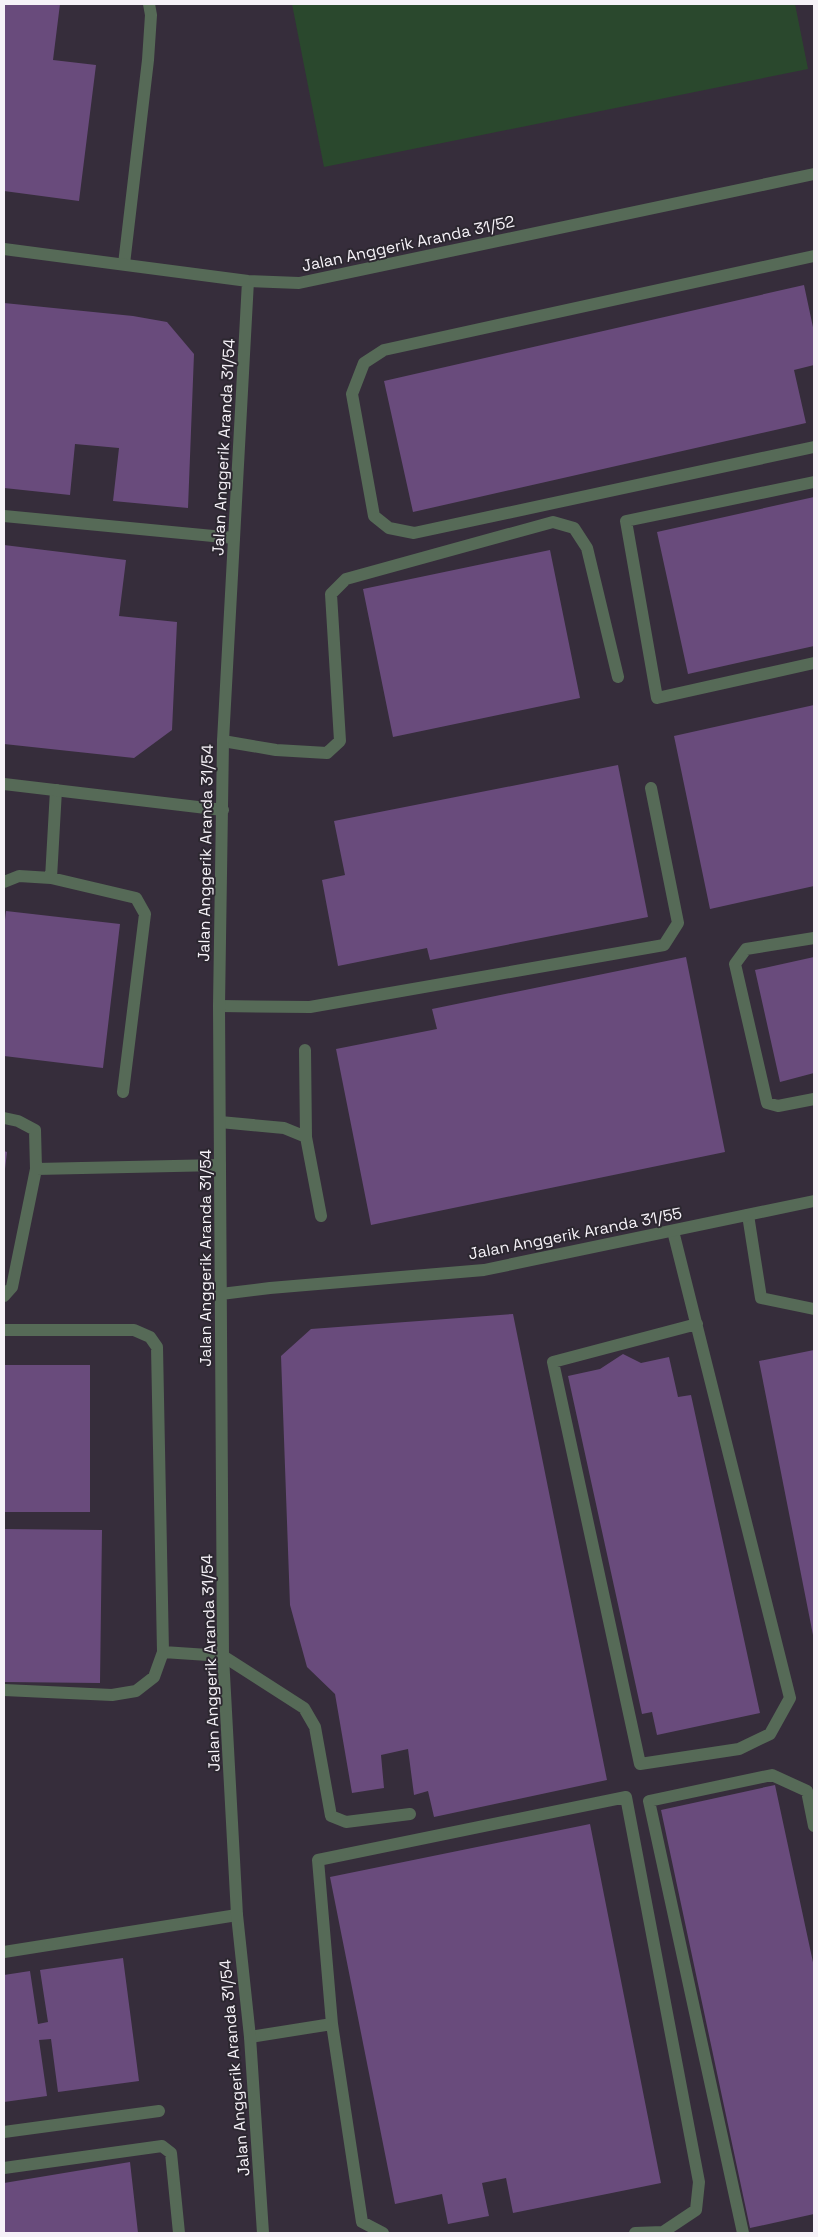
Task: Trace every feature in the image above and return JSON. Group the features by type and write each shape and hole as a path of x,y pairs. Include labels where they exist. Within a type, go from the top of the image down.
{"street":[{"path":"124,264 148,60 151,15 149,4"},
{"name":"Jalan Anggerik Aranda 31/52","path":"4,249 248,281 299,283 814,174"},
{"path":"814,256 384,350 364,363 352,394 374,516 389,528 414,533 814,447"},
{"name":"Jalan Anggerik Aranda 31/54","path":"248,281 223,741 219,1006 223,1656 237,1915 250,2037 263,2233"},
{"path":"814,482 626,521 657,698 814,663"},
{"path":"4,516 234,538"},
{"path":"223,741 276,750 327,753 340,741 331,594 346,579 553,522 574,528 587,548 618,677"},
{"path":"4,784 222,810"},
{"path":"219,1006 310,1008 664,945 678,923 651,788"},
{"path":"51,878 56,790"},
{"path":"4,882 19,876 51,878 136,898 145,914 123,1092"},
{"path":"814,938 746,949 735,964 768,1103 778,1106 814,1099"},
{"path":"305,1050 306,1137 321,1216"},
{"path":"4,1118 18,1120 35,1130 36,1169 12,1287 4,1296"},
{"path":"220,1122 284,1128 306,1137"},
{"path":"36,1169 220,1165"},
{"name":"Jalan Anggerik Aranda 31/55","path":"221,1294 270,1288 484,1270 814,1201"},
{"path":"748,1215 761,1298 814,1309"},
{"path":"673,1231 697,1324 790,1698 770,1734 739,1749 640,1764 553,1362 697,1324"},
{"path":"4,1330 134,1330 150,1337 157,1347 163,1652 154,1678 136,1691 112,1695 4,1690"},
{"path":"163,1652 223,1656 304,1708 315,1728 331,1816 346,1822 410,1814"},
{"path":"743,2233 649,1801 772,1775 807,1791 814,1826"},
{"path":"382,2233 362,2222 332,2024 318,1860 626,1797 699,2182 696,2210 662,2232 635,2233"},
{"path":"4,1952 237,1915"},
{"path":"250,2037 332,2024"},
{"path":"4,2132 159,2111"},
{"path":"4,2168 162,2146 171,2153 179,2233"}],"shaded area":[{"path":"4,4 814,4 814,2233 4,2233"}],"green space":[{"path":"292,4 795,4 808,69 324,167"}],"building":[{"path":"4,4 60,4 53,60 96,65 79,201 4,191"},
{"path":"804,285 814,332 814,365 794,370 806,423 413,512 384,381"},
{"path":"4,303 133,316 167,322 194,354 188,508 113,501 119,448 75,444 70,495 4,488"},
{"path":"814,497 814,646 688,674 657,532"},
{"path":"4,545 126,560 119,616 177,622 172,730 134,758 4,744"},
{"path":"550,550 580,698 393,737 363,589"},
{"path":"814,705 814,886 710,909 674,736"},
{"path":"618,765 648,917 430,960 427,948 338,966 322,880 345,875 334,821"},
{"path":"6,911 120,924 103,1068 4,1056 4,928"},
{"path":"686,957 725,1152 371,1225 336,1049 437,1029 432,1009"},
{"path":"814,957 814,1073 780,1082 755,970"},
{"path":"4,1151 7,1152 5,1169 4,1169"},
{"path":"513,1314 607,1780 434,1817 428,1791 414,1795 408,1749 381,1755 384,1788 352,1793 335,1694 307,1667 290,1605 281,1356 311,1329"},
{"path":"814,1350 814,1635 813,1635 759,1361"},
{"path":"623,1354 641,1363 669,1357 678,1397 691,1395 760,1713 657,1735 652,1712 642,1714 568,1376 600,1369"},
{"path":"4,1365 90,1365 90,1512 4,1512"},
{"path":"4,1529 102,1530 100,1683 4,1682"},
{"path":"775,1785 814,1967 814,2214 750,2228 661,1810"},
{"path":"590,1824 661,2183 513,2213 506,2178 482,2183 489,2216 448,2224 442,2194 395,2204 330,1877"},
{"path":"123,1958 139,2081 58,2092 51,2039 39,2040 47,2096 4,2102 4,1975 30,1971 38,2024 48,2022 40,1970"},
{"path":"130,2162 138,2233 4,2233 4,2183"}]}
